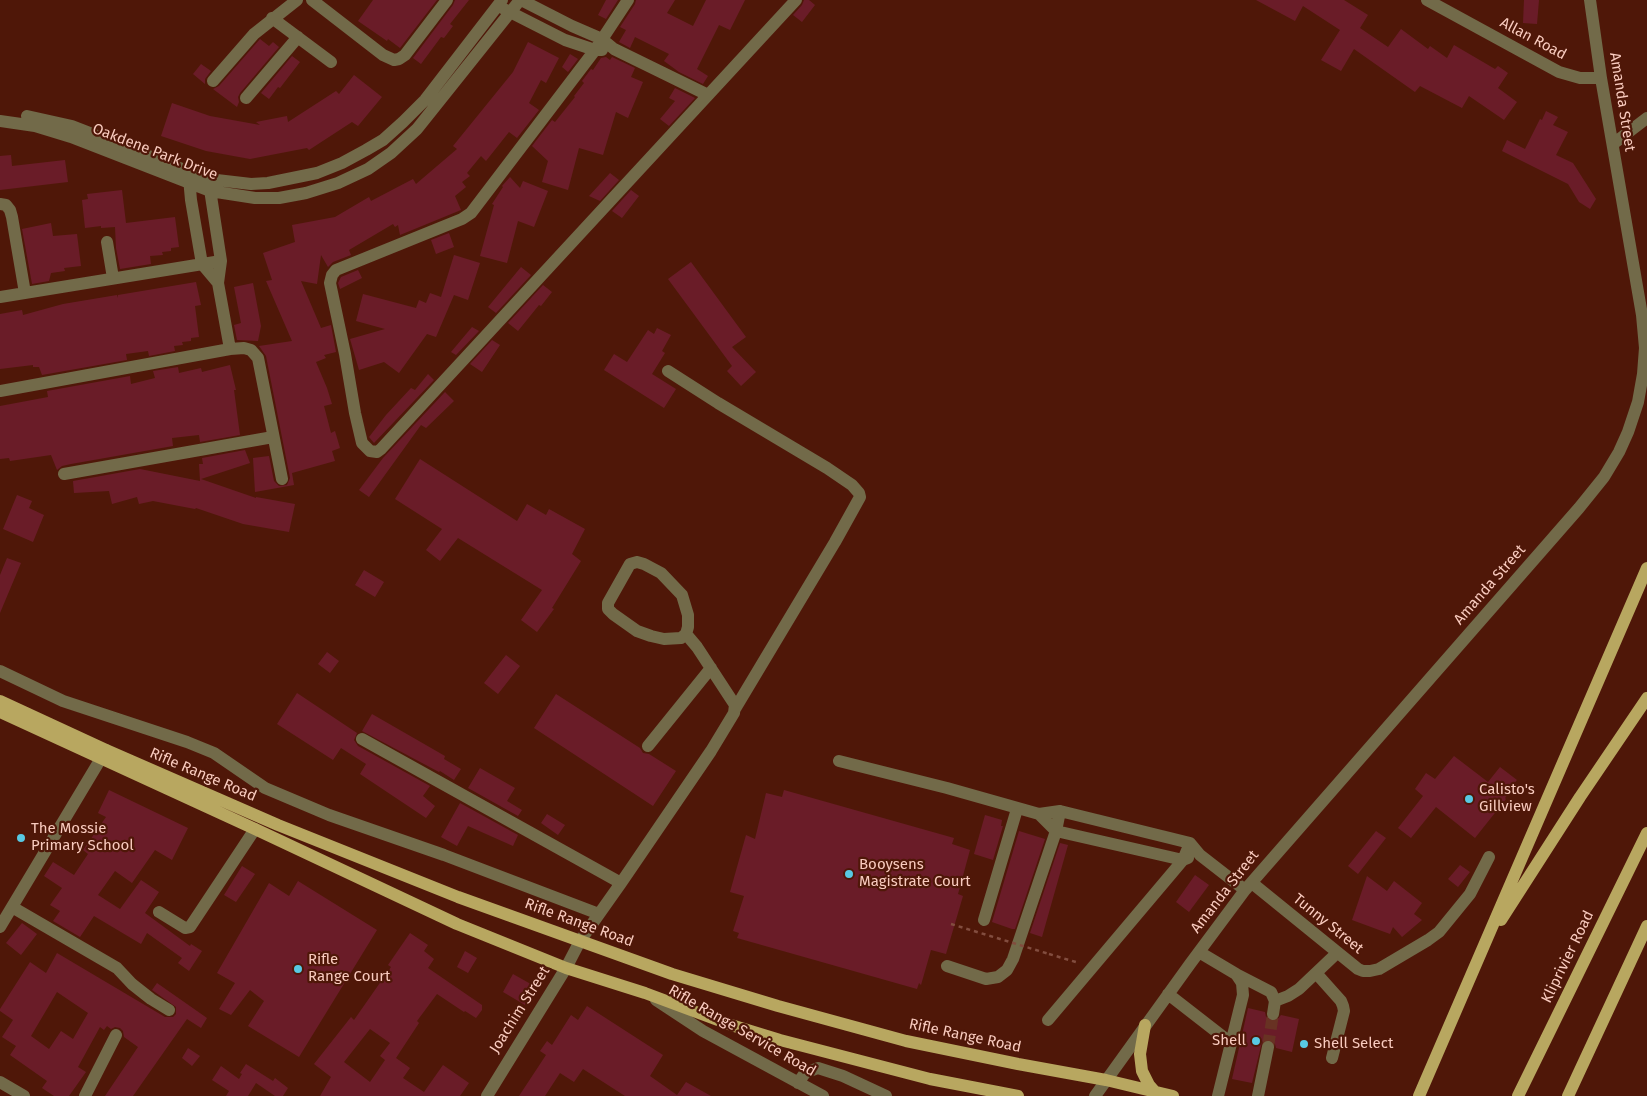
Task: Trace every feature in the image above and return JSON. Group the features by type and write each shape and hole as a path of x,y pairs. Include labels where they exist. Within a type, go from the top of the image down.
{"main road":[{"path":"1419,1096 1647,568"},
{"path":"1486,943 1580,797 1647,698"},
{"name":"Rifle Range Road","path":"0,701 104,755 255,829 457,924 566,968 645,993 731,1025 790,1043 930,1079 1018,1096"},
{"name":"Rifle Range Road","path":"0,712 458,898 689,979 778,1006 906,1041 1106,1080 1172,1096"},
{"name":"Kliprivier Road","path":"1518,1096 1647,833"},
{"path":"1568,1096 1647,926"},
{"path":"1145,1025 1140,1054 1142,1071 1156,1092"}],"street":[{"path":"213,81 254,34 296,0"},
{"path":"312,0 383,55 394,60 399,59 405,54 447,0"},
{"path":"520,0 602,39 614,49 708,95"},
{"name":"Oakdene Park Drive","path":"0,121 36,126 209,185 255,198 279,198 306,193 338,183 368,169 417,129 520,0"},
{"path":"628,0 595,50 472,213 462,219 336,270 332,275 330,284 355,413 362,443 370,451 377,452 381,449 796,0"},
{"name":"Allan Road","path":"1428,0 1559,72 1580,78 1602,78"},
{"name":"Amanda Street","path":"1095,1096 1145,1025 1249,886 1572,515 1604,477 1619,452 1638,402 1643,374 1642,315 1590,0"},
{"path":"500,3 510,13 565,40 595,50 614,49"},
{"name":"Oakdene Park Drive","path":"209,185 268,183 317,173 342,163 383,140 425,100 500,3"},
{"path":"272,18 331,62"},
{"path":"246,98 298,37"},
{"name":"Oakdene Park Drive","path":"0,113 33,117 72,126 189,178"},
{"path":"1613,144 1647,118"},
{"path":"189,178 202,264 218,284"},
{"path":"209,185 221,261 218,284 230,349"},
{"path":"0,204 6,205 12,217 25,293"},
{"path":"107,242 112,278"},
{"path":"0,297 221,261"},
{"path":"0,391 230,349 244,348 251,350 258,358 282,479"},
{"name":"Joachim Street","path":"487,1096 566,968 580,941 711,751 860,497 852,485 827,468 668,371"},
{"path":"64,474 274,437"},
{"path":"637,562 644,564 661,573 682,595 688,616 686,634 680,638 664,639 651,636 637,631 608,609 608,603 630,564 637,562"},
{"path":"686,634 711,668 735,705 735,709"},
{"path":"648,746 711,668"},
{"path":"0,671 62,701 187,742 214,753 265,788 329,815 444,855 599,914"},
{"path":"362,739 621,884"},
{"path":"0,927 104,755"},
{"path":"839,761 947,788 1038,814 1060,811 1190,843 1183,860 1048,1020"},
{"path":"984,920 1017,809"},
{"path":"947,966 986,979 998,977 1007,970 1013,959 1056,831 1060,811"},
{"path":"1038,814 1056,831 1183,860 1200,855"},
{"path":"158,912 185,928 190,927 255,829"},
{"name":"Tunny Street","path":"1190,843 1200,855 1249,886 1358,970 1370,971 1428,940 1439,932 1470,894 1489,857"},
{"path":"12,907 117,968 132,984 169,1010"},
{"path":"1199,952 1271,992 1274,1007 1299,989 1337,953"},
{"path":"1316,973 1341,1001 1344,1011 1332,1058"},
{"path":"1218,1096 1242,995 1242,983 1236,974"},
{"name":"Rifle Range Service Road","path":"645,993 703,1031 819,1095"},
{"path":"1168,994 1231,1043"},
{"path":"85,1096 116,1035"},
{"path":"1258,1096 1268,1046"},
{"path":"798,1082 805,1073 818,1068 843,1076 886,1096"},
{"path":"0,1082 24,1096"}],"path":[{"path":"951,924 1093,967"}],"building":[{"path":"373,0 437,0 400,48 358,21"},
{"path":"455,0 469,0 450,24 453,26 444,38 441,37 421,64 413,58"},
{"path":"606,0 618,0 606,19 598,15"},
{"path":"636,0 675,0 667,13 693,26 706,0 745,0 730,30 719,25 697,69 708,76 703,84 679,72 664,61 669,54 635,37 630,48 619,42 626,30 620,27"},
{"path":"804,0 809,0 815,5 802,22 793,15"},
{"path":"1256,0 1344,0 1368,15 1360,28 1388,47 1401,29 1428,49 1430,46 1447,58 1454,45 1495,69 1498,66 1508,73 1498,88 1517,102 1504,120 1469,96 1462,108 1420,86 1415,92 1354,49 1341,71 1321,60 1340,30 1303,6 1295,21"},
{"path":"1524,0 1539,0 1537,24 1523,23"},
{"path":"260,39 269,46 273,42 279,47 240,93 237,107 213,89 219,86"},
{"path":"528,42 559,58 546,83 541,80 529,103 539,110 517,138 509,132 486,161 481,156 467,173 470,176 462,182 466,187 455,196 461,210 400,235 398,225 395,227 393,224 349,250 351,255 333,262 328,267 321,255 317,284 301,281 321,328 331,325 336,352 324,355 326,358 316,362 332,404 324,406 331,433 335,431 340,448 332,451 335,461 292,473 294,485 255,492 253,458 269,456 274,481 279,486 287,485 290,478 266,356 259,346 292,341 266,281 272,280 263,253 295,242 292,225 335,217 369,197 371,201 413,179 416,184 457,149 453,146 513,72"},
{"path":"570,54 578,59 568,72 562,67"},
{"path":"292,56 300,62 269,99 261,93"},
{"path":"606,57 610,60 612,57 635,68 631,77 643,82 628,118 616,112 603,155 579,148 568,190 542,182 548,161 532,146 552,120 555,122 575,97 584,83 582,81 591,69 593,70 601,58"},
{"path":"201,64 211,71 205,79 205,84 193,74"},
{"path":"354,75 382,97 358,126 352,122 309,150 307,148 250,159 206,151 161,136 172,103 210,116 260,125 256,122 287,116 288,122 336,91 339,94"},
{"path":"675,88 695,98 669,126 660,119 675,101 669,98"},
{"path":"1546,111 1558,117 1553,125 1568,132 1556,155 1573,163 1596,199 1590,209 1579,202 1568,184 1502,151 1507,140 1525,149"},
{"path":"11,155 12,166 65,160 68,182 0,190 0,156"},
{"path":"610,173 619,180 600,201 589,196"},
{"path":"510,177 520,188 523,181 548,191 534,227 518,221 507,263 480,256 494,205 492,204 502,186"},
{"path":"122,190 126,223 175,217 179,247 171,248 171,251 162,252 163,255 150,256 151,264 120,269 115,227 85,228 82,200 88,199 87,194"},
{"path":"631,190 639,196 622,218 612,211"},
{"path":"51,223 53,236 77,234 81,266 64,268 65,271 51,273 49,281 32,284 22,229"},
{"path":"449,233 454,247 436,254 431,240"},
{"path":"454,255 480,263 468,300 454,295 436,337 427,334 399,373 384,362 359,370 350,339 385,329 356,321 363,294 416,308 419,300 426,303 430,293 441,297"},
{"path":"691,262 746,337 732,347 756,372 741,386 727,371 732,366 668,279"},
{"path":"521,267 531,275 496,313 488,307"},
{"path":"358,270 362,278 340,289 338,283 341,277"},
{"path":"196,282 201,305 195,306 199,337 191,338 191,341 182,342 183,345 174,346 175,351 149,356 148,351 126,354 127,360 42,375 39,367 33,367 33,365 0,369 0,314 22,310 23,315 63,304 117,295 118,298 118,295"},
{"path":"253,283 261,326 258,341 237,340 234,325 241,323 234,287"},
{"path":"543,285 552,292 518,331 508,323"},
{"path":"472,327 479,331 456,355 451,352"},
{"path":"657,328 671,335 662,351 665,353 652,374 676,389 664,408 604,370 614,354 627,362 648,330 654,334"},
{"path":"492,340 500,345 482,372 470,364"},
{"path":"230,365 236,390 234,390 240,435 200,442 199,435 172,438 173,446 71,464 62,466 57,470 51,455 10,461 9,458 0,459 0,406 48,397 47,391 130,376 131,384 155,378 153,371 178,367 179,373 201,368 202,372"},
{"path":"428,374 434,380 374,443 369,437 386,415 411,388 415,390"},
{"path":"445,392 454,401 426,428 421,425 369,497 359,490 383,458"},
{"path":"245,450 250,463 201,479 256,498 295,504 289,532 243,524 196,508 153,501 139,504 137,497 112,504 109,491 74,493 73,481 140,469 200,481 199,464 203,464 202,458"},
{"path":"420,459 517,521 527,504 546,515 549,509 585,529 572,554 581,561 552,608 554,609 537,632 521,620 542,590 458,538 440,561 426,550 442,529 395,499"},
{"path":"17,495 32,501 29,508 44,515 33,542 3,529"},
{"path":"7,558 21,563 0,613 0,575"},
{"path":"364,570 384,582 375,597 355,585"},
{"path":"327,652 339,661 330,673 318,664"},
{"path":"506,655 520,666 498,694 484,683"},
{"path":"297,693 357,733 354,740 358,746 430,786 423,796 435,806 426,818 360,774 366,764 341,748 333,760 277,724"},
{"path":"556,694 640,748 643,753 649,754 676,771 653,806 534,728"},
{"path":"372,714 445,756 444,759 461,769 454,780 362,731"},
{"path":"1454,756 1488,782 1500,767 1517,780 1508,790 1510,792 1506,799 1475,838 1436,807 1411,838 1398,828 1423,796 1415,789 1426,773 1435,779"},
{"path":"480,768 515,788 507,801 522,810 518,816 468,788"},
{"path":"109,790 188,828 172,860 155,850 132,883 115,871 98,895 120,909 141,880 159,892 145,913 190,946 191,944 202,951 189,971 178,963 182,958 147,933 141,944 94,916 80,937 53,921 60,911 50,905 62,888 44,876 53,862 74,875 88,854 83,850 106,817 98,813"},
{"name":"Booysens Magistrate Court","path":"784,790 954,838 952,844 970,850 958,894 963,896 946,954 931,950 921,985 919,983 917,989 737,938 739,933 733,931 744,896 730,892 746,835 755,839 766,793 782,797"},
{"path":"460,803 518,835 513,846 468,826 457,846 441,837"},
{"path":"547,814 565,825 558,835 541,823"},
{"path":"985,815 1002,820 1001,826 1003,826 993,860 974,854"},
{"path":"1019,831 1045,839 1015,929 1012,929 992,922"},
{"path":"1376,831 1386,838 1358,874 1348,866"},
{"path":"1060,843 1068,845 1042,937 1030,933"},
{"path":"1460,865 1470,872 1458,887 1448,879"},
{"path":"242,866 255,874 236,902 224,895"},
{"path":"1195,875 1209,885 1189,912 1176,902"},
{"path":"1367,876 1387,891 1394,881 1422,903 1414,914 1422,920 1402,937 1393,927 1390,934 1352,920"},
{"name":"Rifle Range Court","path":"298,881 377,930 299,1057 248,1026 264,1001 250,990 231,1015 219,1009 235,983 217,973 269,883 289,896"},
{"path":"22,923 37,934 21,955 6,943"},
{"path":"410,933 428,945 424,951 434,959 428,968 482,1005 482,1010 476,1018 437,994 417,1021 419,1023 396,1058 410,1068 403,1078 424,1092 443,1065 469,1083 460,1096 320,1096 331,1077 314,1064 351,1017 354,1020 391,967 388,965","holes":["370,1029 390,1043 380,1056 385,1060 370,1082 344,1062"]},
{"path":"465,951 477,958 468,973 457,967"},
{"path":"57,953 165,1017 173,1017 176,1014 176,1007 152,990 157,983 207,1018 201,1028 187,1019 133,1096 105,1096 138,1047 124,1037 123,1031 120,1028 115,1027 111,1029 107,1026 104,1030 100,1027 78,1067 86,1072 69,1096 54,1096 42,1088 47,1081 10,1055 16,1046 2,1037 13,1020 0,1011 30,962 46,973","holes":["57,992 88,1013 73,1039 61,1031 49,1049 31,1036"]},
{"path":"513,974 536,987 525,1005 503,992"},
{"path":"587,1006 663,1055 650,1076 677,1095 686,1082 711,1096 625,1096 583,1069 574,1082 560,1073 545,1096 519,1096 546,1055 540,1051 547,1041 552,1045 571,1015 578,1020"},
{"path":"1248,1008 1265,1012 1266,1017 1271,1022 1276,1021 1281,1015 1299,1019 1292,1052 1276,1048 1270,1039 1262,1042 1252,1083 1232,1079"},
{"path":"188,1048 200,1056 192,1066 182,1058"},
{"path":"246,1064 273,1081 275,1078 288,1088 283,1096 275,1096 256,1083 248,1096 226,1096 229,1091 212,1080 221,1066 239,1079 242,1074 240,1073"}],"tunnel":[{"path":"1268,1047 1273,1014"}],"place":[{"name":"Calisto's Gillview","path":"1469,799"},
{"name":"The Mossie Primary School","path":"21,838"},
{"name":"Booysens Magistrate Court","path":"849,874"},
{"name":"Rifle Range Court","path":"298,969"},
{"name":"Shell","path":"1256,1041"},
{"name":"Shell Select","path":"1304,1044"}]}
